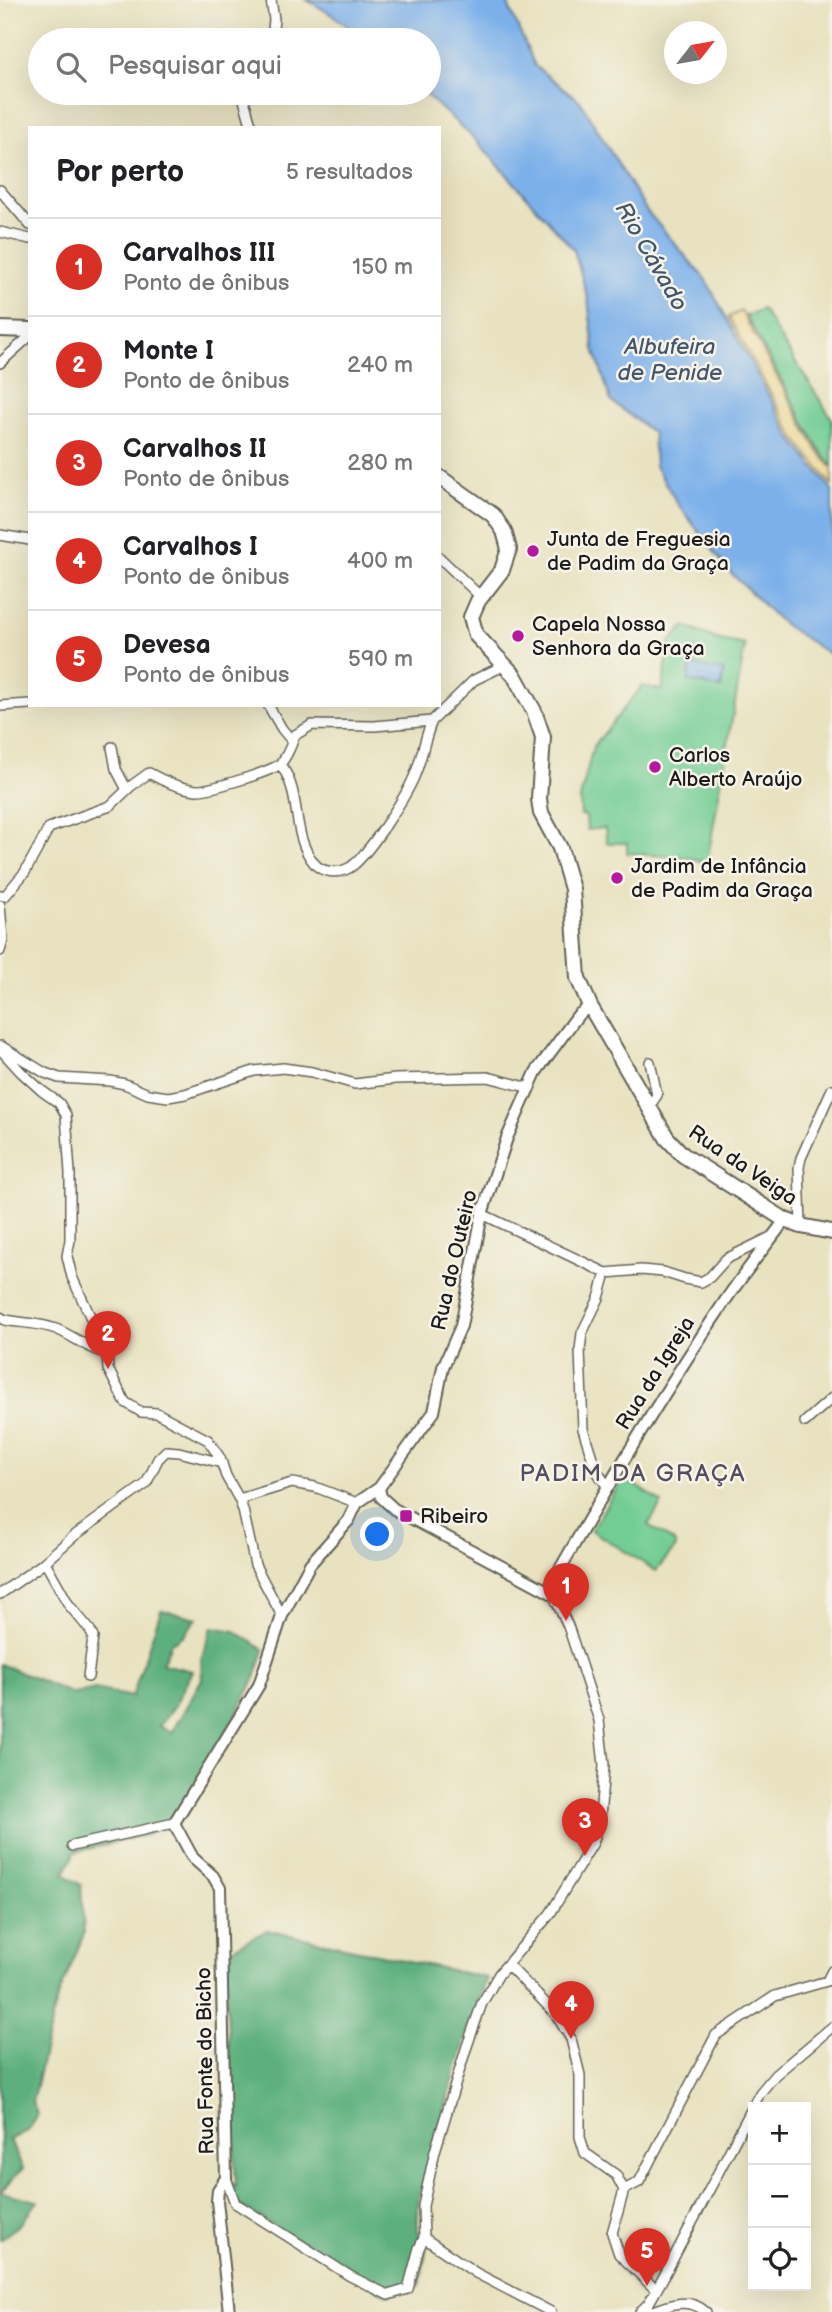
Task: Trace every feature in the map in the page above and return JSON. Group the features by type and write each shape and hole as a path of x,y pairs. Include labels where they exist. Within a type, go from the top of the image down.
{"main road":[{"path":"0,329 28,330"},
{"path":"441,478 493,515 504,531 509,549 502,570 481,597"},
{"name":"Rua da Veiga","path":"481,597 471,617 476,635 514,675 525,693 543,737 539,799 541,813 560,848 572,889 578,978 590,1006 667,1138 683,1155 785,1220 832,1232"}],"street":[{"path":"271,0 273,28"},
{"path":"245,105 251,126"},
{"path":"0,190 28,223"},
{"path":"0,232 28,239"},
{"path":"0,363 28,339"},
{"path":"0,535 28,540"},
{"path":"441,558 481,597"},
{"path":"280,764 292,785 301,840 315,864 324,871 350,868 405,796 416,774 424,740 432,721 474,680 505,665"},
{"path":"0,706 28,704"},
{"path":"269,707 292,741"},
{"path":"0,895 5,896 25,872 50,828 110,806 149,773 181,787 199,790 273,769 286,756 295,735 312,725 374,726 432,721"},
{"path":"112,747 116,769 127,790"},
{"path":"0,905 3,940 0,951"},
{"name":"Rua do Outeiro","path":"357,1503 379,1488 434,1412 443,1367 461,1326 482,1214 507,1138 536,1072 578,1015 590,1006"},
{"path":"0,1047 59,1078 110,1081 148,1094 168,1097 254,1071 283,1068 312,1072 355,1084 395,1079 488,1077 530,1088"},
{"path":"0,1047 20,1072 60,1103 66,1115 70,1173 68,1256 72,1277 107,1353 108,1369 125,1402 141,1412 157,1413 208,1440 239,1499 255,1565 282,1616"},
{"path":"649,1107 657,1095 650,1062"},
{"path":"802,1226 799,1167 832,1089"},
{"path":"482,1214 606,1273 641,1270 663,1272 701,1282 710,1277 726,1259 773,1236"},
{"name":"Rua da Igreja","path":"554,1594 552,1583 607,1486 720,1308 785,1220"},
{"path":"606,1273 599,1298 582,1333 580,1350 583,1429 596,1470 607,1486"},
{"path":"0,1317 52,1328 107,1353"},
{"path":"805,1422 832,1398"},
{"path":"0,1594 146,1484 158,1459 166,1451 222,1463"},
{"path":"72,1846 174,1823 259,1685 282,1616 310,1564 349,1520 357,1503 315,1487 292,1483 239,1499"},
{"path":"226,2178 234,2203 350,2276 388,2295 408,2289 424,2238 423,2206 435,2151 482,2003 499,1974 550,1914 593,1843 600,1819 604,1765 599,1720 568,1626 554,1594 394,1509 382,1497 379,1488"},
{"path":"44,1562 69,1605 93,1637 88,1677"},
{"name":"Rua Fonte do Bicho","path":"174,1823 193,1858 214,1876 220,1888 226,2178 218,2190 217,2201 229,2312"},
{"path":"508,1965 555,2013 571,2039 580,2075 580,2137 585,2153 616,2175 624,2190 612,2233 619,2254 656,2290"},
{"path":"624,2190 639,2182 716,2035 775,1996 829,1984 832,1971"},
{"path":"640,2312 656,2290 760,2093 775,2076 832,2027"},
{"path":"424,2238 476,2273 551,2312"},
{"path":"651,2299 655,2310 686,2302 699,2306 706,2312"}],"green space":[{"path":"762,309 832,419 832,466 819,449 746,316"},
{"name":"Carlos Alberto Araújo","path":"685,626 716,639 745,645 707,863 690,858 627,853 627,843 607,843 605,828 587,830 586,816 581,815 580,799 593,747 642,686 662,690 670,642"},
{"path":"624,1477 662,1503 648,1525 674,1542 676,1547 656,1571 591,1530"},
{"path":"161,1610 197,1618 183,1636 171,1643 162,1664 192,1671 174,1707 159,1726 172,1732 202,1679 201,1660 212,1627 235,1631 264,1650 255,1678 236,1715 173,1819 146,1835 75,1852 64,1874 81,1885 84,1934 56,2002 32,2102 37,2114 27,2131 9,2140 23,2168 0,2192 0,1664 73,1694 95,1689 132,1697"},
{"path":"267,1930 487,1978 468,2030 419,2197 418,2231 426,2250 420,2285 388,2295 235,2203 226,2178 236,2187 224,1953"},
{"path":"0,2192 38,2201 21,2223 0,2240"}],"sand":[{"path":"741,311 817,450 832,468 832,485 795,438 729,317"}],"water":[{"name":"Albufeira de Penide","path":"307,0 506,0 535,66 580,101 646,210 706,280 792,439 832,490 832,656 783,624 728,570 677,503 655,466 653,433 611,401 594,349 588,299 574,250 477,141 437,105 441,105 441,28 350,28"},
{"path":"691,665 724,671 721,688 688,681"}],"place":[{"name":"Junta de Freguesia de Padim da Graça","path":"533,551"},
{"name":"Capela Nossa Senhora da Graça","path":"518,636"},
{"name":"Carlos Alberto Araújo","path":"655,767"},
{"name":"Jardim de Infância de Padim da Graça","path":"617,878"},
{"name":"Monte I","path":"108,1369"},
{"name":"Ribeiro","path":"406,1516"},
{"name":"Carvalhos III","path":"566,1621"},
{"name":"Carvalhos II","path":"585,1856"},
{"name":"Carvalhos I","path":"571,2039"},
{"name":"Devesa","path":"647,2286"}],"district":[{"name":"PADIM DA GRAÇA","path":"633,1473"}],"water label":[{"name":"Rio Cávado","path":"652,256"}]}
